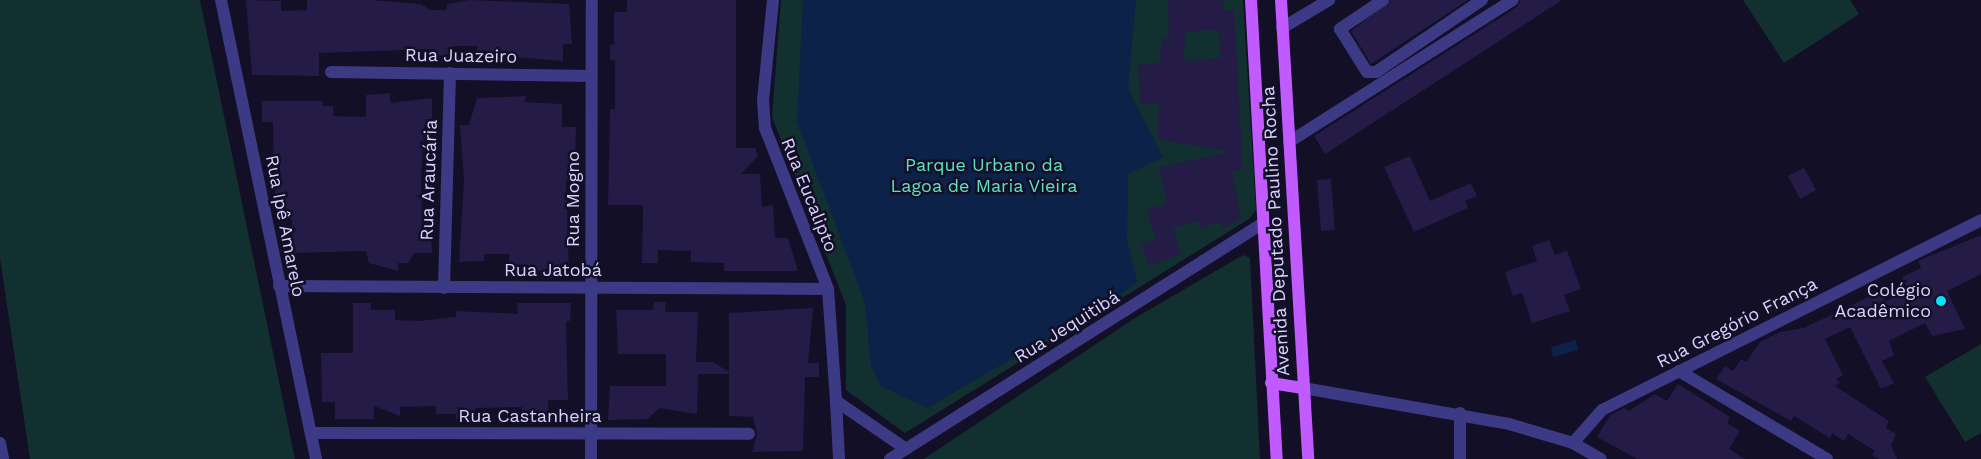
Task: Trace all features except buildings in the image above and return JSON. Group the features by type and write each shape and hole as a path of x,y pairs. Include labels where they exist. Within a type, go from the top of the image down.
{"main road":[{"name":"Avenida Deputado Paulino Rocha","path":"1251,0 1271,383 1277,459"},
{"name":"Avenida Deputado Paulino Rocha","path":"1281,0 1308,459"},
{"path":"1271,383 1303,388"}],"street":[{"name":"Rua Ipê Amarelo","path":"221,0 316,459"},
{"name":"Rua Mogno","path":"591,459 592,0"},
{"name":"Rua Eucalipto","path":"773,0 763,100 765,128 828,289 839,459"},
{"path":"1282,28 1329,0"},
{"path":"1383,0 1340,30 1367,72 1376,72 1482,0"},
{"path":"1289,142 1513,0"},
{"name":"Rua Juazeiro","path":"330,72 591,76"},
{"name":"Rua Araucária","path":"444,288 450,73"},
{"name":"Rua Gregório França","path":"1573,443 1602,410 1981,220"},
{"name":"Rua Jequitibá","path":"890,459 1262,224"},
{"name":"Rua Jatobá","path":"279,286 828,289"},
{"path":"1679,371 1827,459"},
{"path":"1303,388 1460,413 1573,443 1601,459"},
{"path":"836,401 906,449"},
{"path":"1460,413 1460,459"},
{"name":"Rua Castanheira","path":"311,433 749,434"},
{"path":"0,442 3,459"}],"green space":[{"path":"0,0 200,0 295,459 30,459 0,258"},
{"name":"Parque Urbano da Lagoa de Maria Vieira","path":"781,0 1243,0 1256,210 1249,219 905,433 846,390 846,305 772,117"},
{"path":"1743,0 1850,0 1859,14 1784,63"},
{"path":"1243,255 1250,258 1260,459 924,459 1135,318"},
{"path":"1981,344 1981,433 1965,442 1925,377"}],"water":[{"name":"Parque Urbano da Lagoa de Maria Vieira","path":"803,0 1136,0 1128,89 1163,157 1128,174 1127,240 1137,281 1117,298 927,408 881,386 871,366 865,303 797,122"},
{"path":"1576,340 1578,350 1553,357 1551,347"}],"place":[{"name":"Colégio Acadêmico","path":"1941,301"}]}
